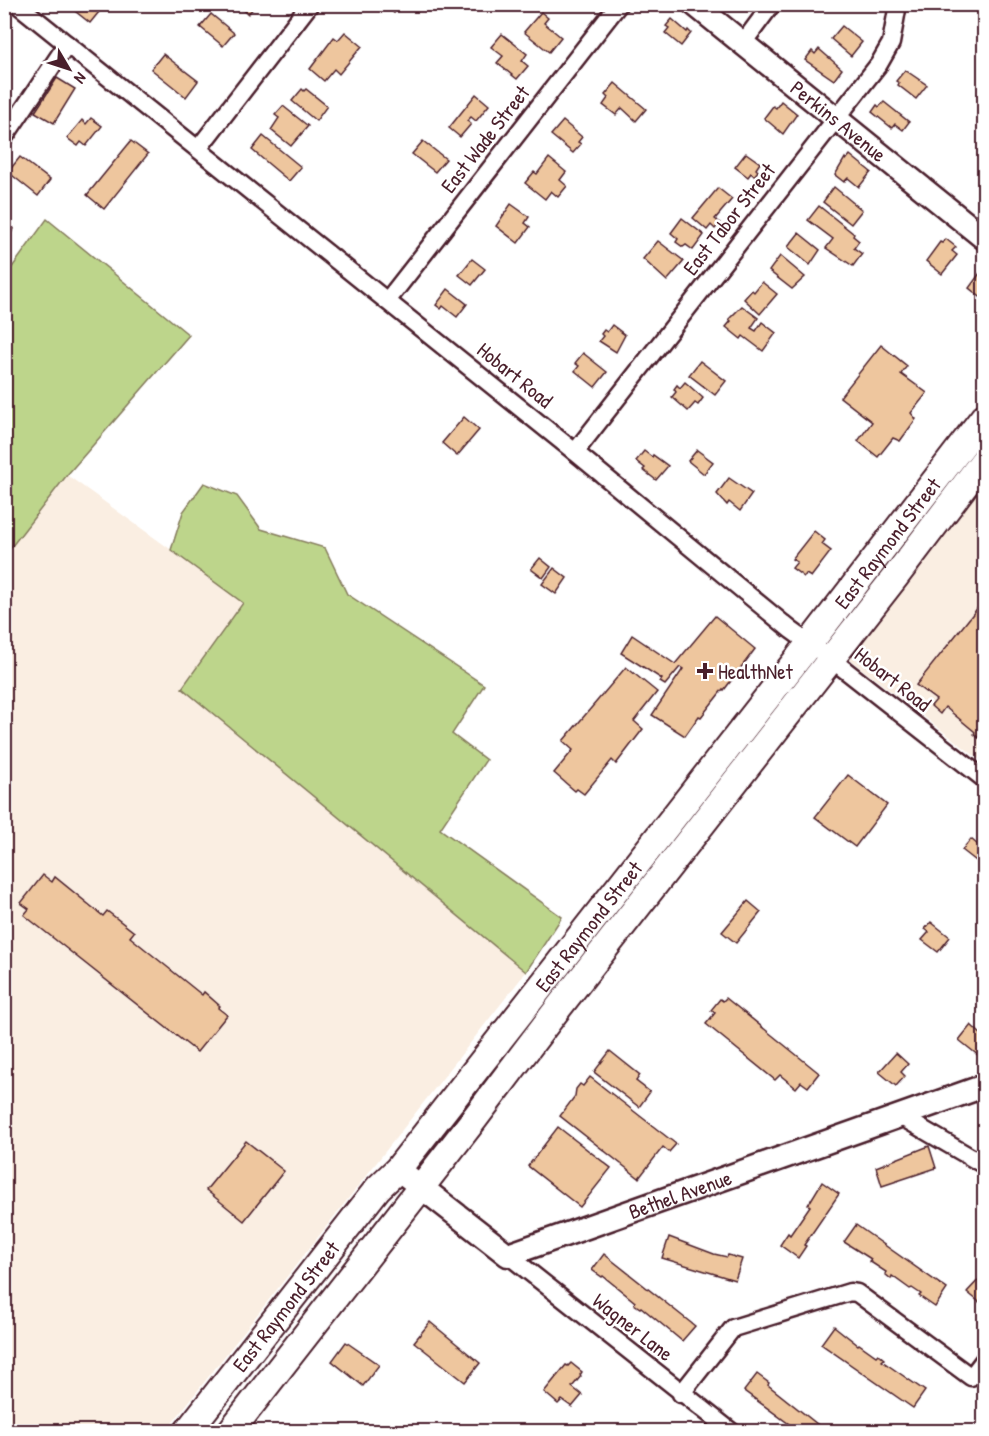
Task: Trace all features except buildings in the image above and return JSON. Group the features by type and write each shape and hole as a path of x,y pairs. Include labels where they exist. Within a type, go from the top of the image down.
{"main road":[{"name":"East Raymond Street","path":"188,1431 378,1188 398,1169 984,417"},
{"name":"East Raymond Street","path":"230,1431 421,1188 984,460"}],"street":[{"name":"Hobart Road","path":"18,4 575,452 791,630 984,779"},
{"path":"198,149 310,4"},
{"name":"East Wade Street","path":"387,301 619,4"},
{"name":"Perkins Avenue","path":"694,4 984,238"},
{"path":"743,43 772,4"},
{"name":"East Tabor Street","path":"575,452 837,119 888,50 893,37 898,4"},
{"path":"4,138 67,44"},
{"name":"Bethel Avenue","path":"508,1255 984,1086"},
{"path":"900,1116 984,1165"},
{"path":"398,1169 508,1255"},
{"name":"Wagner Lane","path":"508,1255 681,1394 732,1431"},
{"path":"681,1394 733,1328 850,1292 857,1293 971,1377 984,1360"}],"shaded area":[{"path":"67,475 244,602 182,688 526,972 166,1431 5,1431 4,555"},
{"path":"984,484 984,763 849,659"}],"green space":[{"path":"47,219 189,335 67,475 5,555 5,277"},
{"path":"204,483 237,496 261,529 325,548 347,594 484,685 452,734 486,760 440,829 562,917 526,972 182,688 243,603 171,550 183,512"}],"place":[{"name":"HealthNet","path":"705,671"}]}
